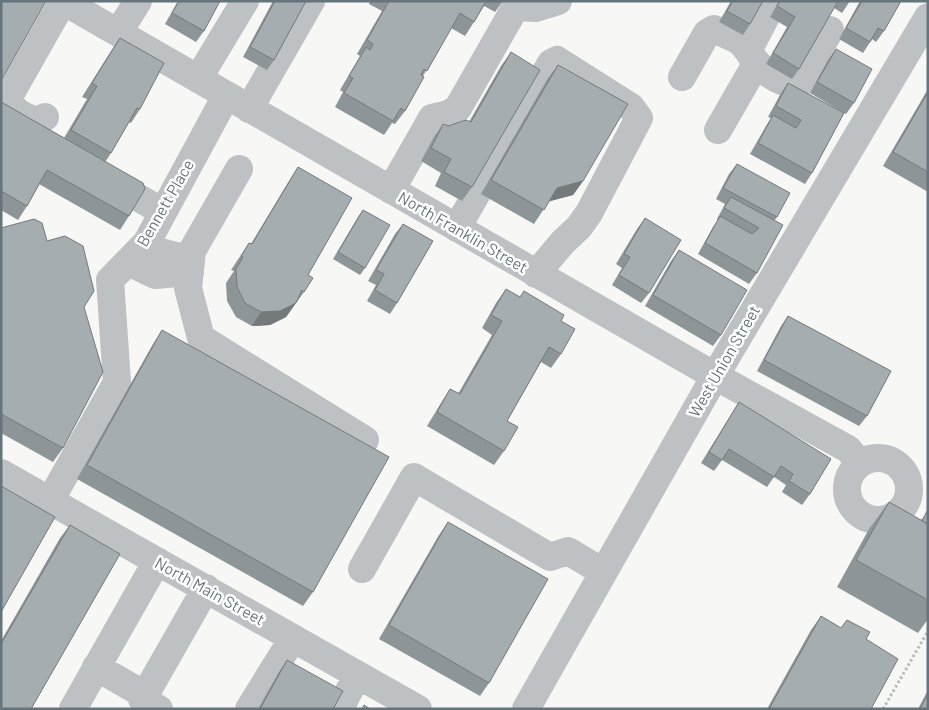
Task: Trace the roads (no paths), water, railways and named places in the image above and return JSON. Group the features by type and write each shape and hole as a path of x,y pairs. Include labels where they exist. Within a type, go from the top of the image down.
{"street":[{"path":"118,33 138,1"},
{"path":"198,79 245,1"},
{"name":"Bennett Place","path":"126,263 163,212 237,102 311,1"},
{"path":"391,190 432,118 449,114 458,108 517,4 535,8 558,1"},
{"path":"718,130 752,57 774,1"},
{"path":"44,117 38,121 25,117 14,110 7,100 68,2"},
{"name":"North Franklin Street","path":"68,2 118,33 536,274 848,449 860,464"},
{"name":"West Union Street","path":"526,709 715,376 928,17"},
{"path":"682,77 707,32 714,29 740,41 752,57 778,79 792,85 800,83 830,30"},
{"path":"457,228 551,63 557,60 631,107 639,118 589,213 579,227 563,242 536,274"},
{"path":"1,120 44,144"},
{"path":"86,168 163,212"},
{"path":"239,168 192,251 188,288 201,338 364,440"},
{"path":"50,501 116,382 126,263 190,266"},
{"name":"North Main Street","path":"1,473 418,709"},
{"path":"362,569 414,477 550,557 568,551 603,572"},
{"path":"73,709 157,561"},
{"path":"96,667 152,702 206,588"},
{"path":"249,709 292,638"},
{"path":"340,709 357,674"}]}
